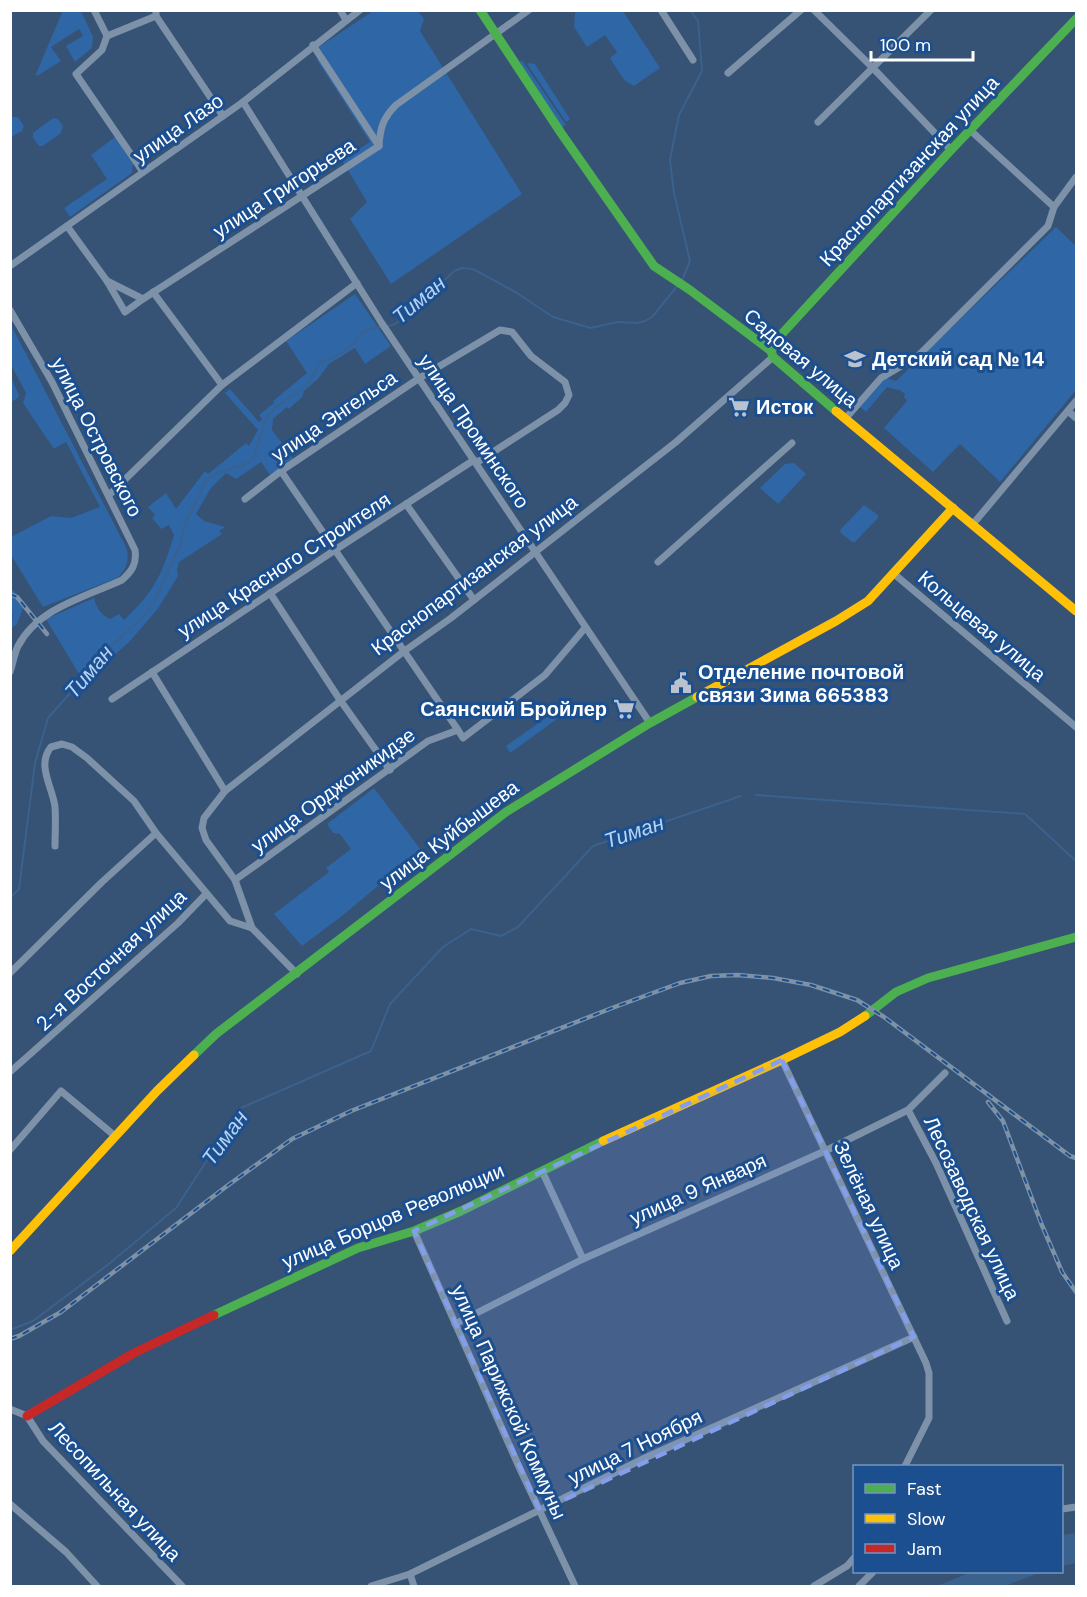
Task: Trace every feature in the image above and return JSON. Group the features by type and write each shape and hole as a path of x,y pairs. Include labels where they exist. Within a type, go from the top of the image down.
{"street":[{"path":"94,10 107,36"},
{"path":"340,10 346,20"},
{"name":"улица Лазо","path":"10,267 243,102 360,10"},
{"name":"Садовая улица","path":"480,10 561,133 654,266 690,290 772,354 845,419 1077,610"},
{"name":"улица Григорьева","path":"107,281 125,312 379,146 380,128 386,115 396,105 529,10"},
{"path":"661,10 693,60"},
{"path":"728,73 801,10"},
{"path":"814,10 951,150"},
{"path":"818,122 931,10"},
{"path":"143,172 76,74 102,50 107,36 156,13 223,116"},
{"name":"Краснопартизанская улица","path":"235,880 206,840 202,824 207,812 225,791 676,442 772,354 779,337 951,150 1077,19"},
{"path":"313,45 379,146"},
{"path":"109,495 222,385 357,284 243,102"},
{"path":"970,130 1054,207"},
{"path":"845,419 881,378 918,356 1048,226 1054,207 1077,177"},
{"path":"67,226 107,281 143,299"},
{"name":"улица Проминского","path":"357,284 418,379 650,723"},
{"path":"153,292 222,385"},
{"name":"улица Островского","path":"10,310 52,382 135,550 134,567 122,580 42,617 28,630 17,648 10,672"},
{"name":"улица Энгельса","path":"245,499 281,471 418,379 493,333 507,330 512,333 531,356 565,382"},
{"name":"улица Красного Строителя","path":"112,699 335,550 558,410 569,395 565,382"},
{"path":"973,524 1077,401"},
{"path":"1068,411 1077,418"},
{"path":"658,562 792,442"},
{"path":"281,471 458,730"},
{"path":"406,504 474,600"},
{"name":"улица Куйбышева","path":"10,1251 157,1091 216,1034 506,812 650,723 868,601 953,508"},
{"name":"Кольцевая улица","path":"893,573 1077,727"},
{"path":"270,593 340,700 390,770"},
{"name":"улица Орджоникидзе","path":"235,880 428,741 458,730 463,738 545,675 585,628"},
{"path":"152,672 225,791"},
{"path":"55,846 55,807 46,775 45,758 51,747 59,744 72,747 87,758 134,801 156,833 230,921 252,928"},
{"path":"10,973 102,882 156,833"},
{"path":"235,880 252,928 297,974"},
{"name":"2-я Восточная улица","path":"10,1072 178,923 206,894"},
{"name":"улица Борцов Революции","path":"27,1416 134,1353 358,1248 414,1231 461,1211 840,1032 874,1011 896,992 928,978 1077,937"},
{"name":"Зелёная улица","path":"782,1060 926,1363 930,1387 929,1418 906,1465"},
{"name":"улица 9 Января","path":"455,1324 583,1259 825,1151 908,1110 945,1073"},
{"path":"10,1150 62,1090 115,1136"},
{"name":"Лесозаводская улица","path":"908,1110 936,1162 1007,1321"},
{"path":"542,1171 583,1259"},
{"name":"улица Парижской Коммуны","path":"414,1231 575,1587"},
{"name":"улица 7 Ноября","path":"371,1587 410,1574 647,1457 914,1337"},
{"path":"10,1409 27,1416"},
{"name":"Лесопильная улица","path":"27,1416 43,1441 182,1587"},
{"path":"10,1504 66,1552 97,1587"},
{"path":"814,1587 853,1560"},
{"path":"859,1587 872,1573"},
{"path":"410,1574 414,1587"}],"highlighted area":[{"path":"782,1060 914,1337 540,1511 414,1231"}],"shaded area":[{"path":"63,10 81,11 93,37 92,48 75,62 66,46 83,36 79,29 51,47 61,61 37,76 36,74"},
{"path":"373,11 418,11 424,19 420,31 522,194 391,284 350,219 367,202 342,160 370,142 317,60 324,55 319,47"},
{"path":"579,11 623,11 660,68 634,86 624,80 610,58 617,52 605,35 587,47 574,27 575,13"},
{"path":"522,60 566,125 560,128 521,68"},
{"path":"527,64 535,64 570,119 566,122"},
{"path":"18,117 24,126 22,131 11,137 11,119"},
{"path":"53,118 58,119 63,126 61,133 43,146 39,146 33,138 33,133"},
{"path":"115,137 133,164 132,173 70,217 64,208 107,179 91,155"},
{"path":"1056,227 1076,246 1076,390 1000,482 960,444 933,472 884,428 907,401 905,394 898,389 887,387 866,412 860,407 886,378 896,381"},
{"path":"355,294 391,346 365,364 355,348 329,364 318,379 304,391 302,397 273,419 272,430 293,458 270,475 261,462 236,479 226,473 211,488 196,514 204,521 225,527 219,531 222,534 179,562 178,576 157,610 129,642 88,679 86,676 82,679 46,619 94,598 99,610 110,619 119,614 124,620 135,610 156,581 174,535 169,525 161,529 152,518 155,515 148,507 166,493 176,509 205,471 208,474 246,443 249,446 258,430 225,393 230,389 259,422 262,419 259,415 307,373 286,341"},
{"path":"10,323 126,547 128,556 125,568 117,578 43,607 11,555 11,537 51,516 71,518 100,507 66,442 54,449 23,403 26,393 11,365"},
{"path":"10,375 19,395 11,402"},
{"path":"794,463 806,474 778,504 760,488 785,464"},
{"path":"864,505 878,515 878,518 855,542 852,542 840,530"},
{"path":"10,587 25,603 17,624 11,629 13,615 11,614"},
{"path":"557,710 561,716 510,753 506,746"},
{"path":"374,788 421,850 302,946 274,914 329,872 326,868 351,849 340,834 333,833 327,824"},
{"path":"1076,1533 1076,1563 1063,1566 1063,1535"},
{"path":"969,1573 1039,1573 1005,1586 937,1586"}],"waterway":[{"name":"Тиман","path":"682,280 690,261 674,193 670,160 679,115 702,71 698,21 690,10"},
{"name":"Тиман","path":"10,898 19,889 35,763 48,718 87,678 96,660 146,614 155,600 180,545 186,522 207,479 248,463 254,457 266,418 277,406 307,386 321,362 335,357 355,343 358,336 369,329 393,325 410,314 454,271 462,268 473,269 517,293 553,317 591,328 617,322 645,321 652,317 679,284"},
{"path":"756,795 1025,814 1076,861"},
{"name":"Тиман","path":"10,1330 33,1321 110,1263 176,1208 241,1108 371,1051 390,1004 443,947 471,929 501,936 518,927 593,846 741,796"}],"railway":[{"path":"10,594 17,597 47,634"},
{"path":"10,1339 61,1312 292,1139 351,1111 612,1008 680,983 711,976 738,975 773,978 811,985 857,1000 884,1017 1070,1156 1076,1158"},
{"path":"988,1102 1003,1121 1041,1223 1062,1272 1076,1292"}],"traffic: fast":[{"path":"480,10 561,133 654,266 771,351 773,357 836,411"},
{"path":"771,351 779,337 951,150 1076,19"},
{"path":"194,1055 216,1034 506,812 650,723 697,697"},
{"path":"865,1016 896,992 928,978 1076,937"},
{"path":"214,1315 358,1248 414,1231 461,1211 603,1141"}],"traffic: slow":[{"path":"836,411 1076,611"},
{"path":"697,697 868,601 953,508"},
{"path":"603,1141 782,1060 840,1032 865,1016"},
{"path":"10,1251 157,1091 194,1055"}],"traffic: jam":[{"path":"27,1416 134,1353 214,1315"}],"place":[{"name":"Детский сад № 14","path":"855,359"},
{"name":"Исток","path":"739,407"},
{"name":"Отделение почтовой связи Зима 665383","path":"681,683"},
{"name":"Саянский Бройлер","path":"624,709"}]}
